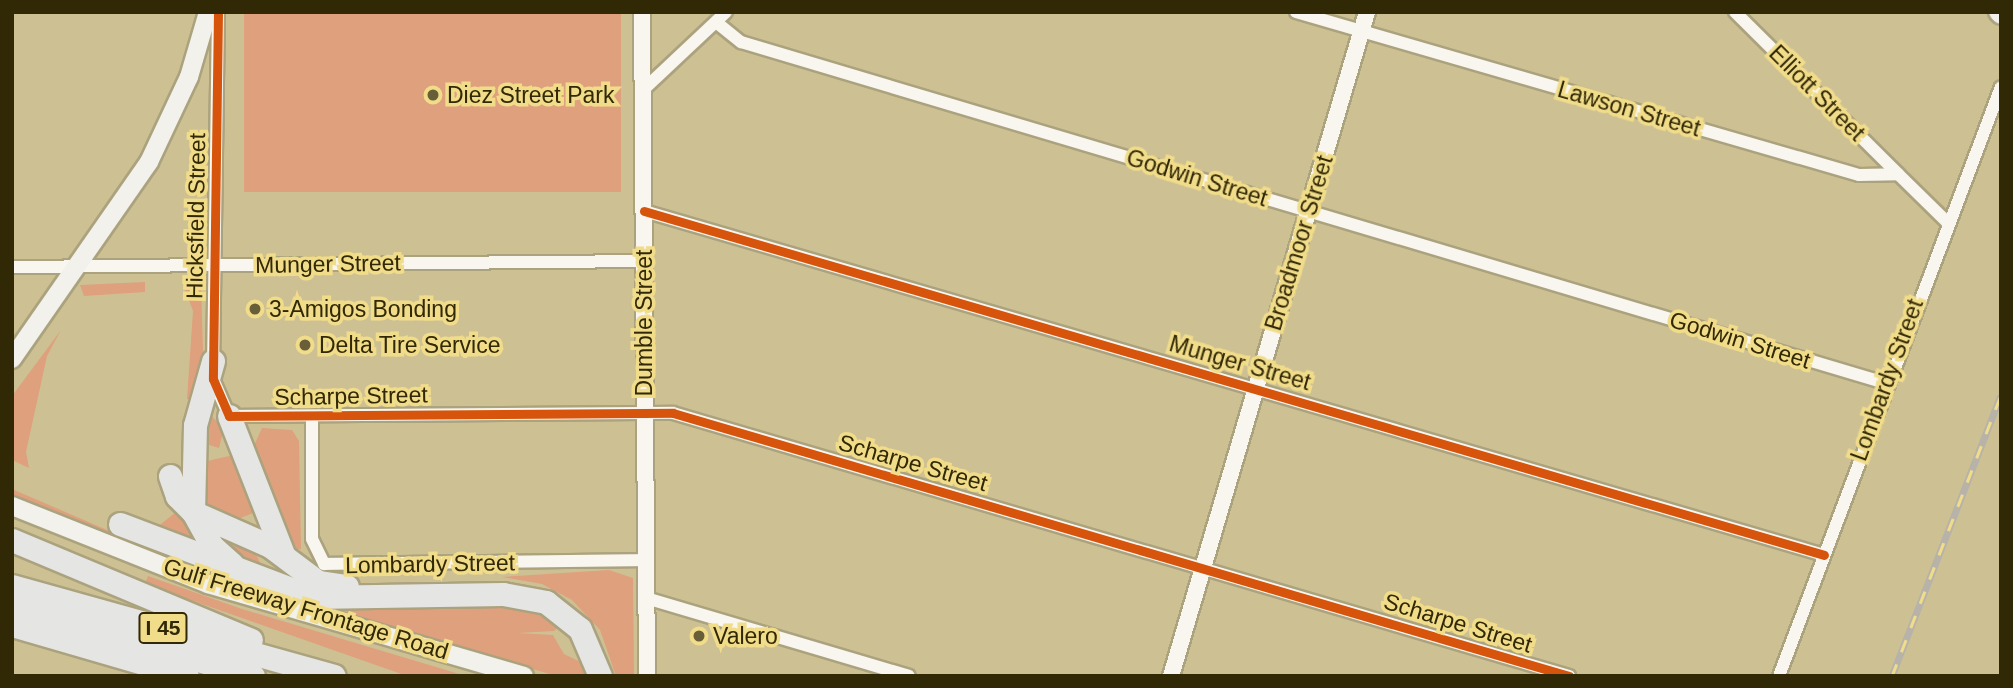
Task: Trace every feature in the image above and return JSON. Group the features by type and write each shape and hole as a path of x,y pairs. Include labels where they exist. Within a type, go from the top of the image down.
{"highway":[{"path":"193,512 195,425 213,361"},
{"path":"229,415 284,556"},
{"path":"170,476 177,496 193,512 212,546 240,571"},
{"path":"193,512 257,539 284,556 305,576 331,586 542,591 575,609 599,639 611,676"},
{"path":"120,524 177,549 334,599 503,590 546,602 564,613 591,644 600,676"},
{"path":"177,549 257,539"},
{"path":"12,540 247,638 294,664"},
{"name":"I 45","path":"20,608 294,664 334,676"},
{"name":"I 45","path":"20,608 253,676"},
{"name":"I 45","path":"20,608 187,676"}],"main road":[{"path":"12,359 149,162 189,78 208,12"},
{"name":"Gulf Freeway Frontage Road","path":"12,506 208,584 524,676"}],"street":[{"name":"Hicksfield Street","path":"218,12 213,361 214,391 229,415"},
{"name":"Dumble Street","path":"642,12 647,676"},
{"path":"642,91 726,12"},
{"name":"Lawson Street","path":"1296,12 1859,175 1898,174"},
{"name":"Broadmoor Street","path":"1171,676 1367,12"},
{"name":"Elliott Street","path":"1735,12 1898,174"},
{"name":"Godwin Street","path":"716,22 741,42 1885,383"},
{"name":"Lombardy Street","path":"1779,676 1885,383 2001,87"},
{"path":"1898,174 1947,222"},
{"name":"Munger Street","path":"644,211 1256,387 1824,555"},
{"name":"Munger Street","path":"12,267 644,261"},
{"name":"Scharpe Street","path":"229,415 645,411 673,414 1569,676"},
{"name":"Lombardy Street","path":"312,416 312,538 324,564 646,561"},
{"path":"646,598 909,676"}],"shaded area":[{"name":"Diez Street Park","path":"244,12 621,12 621,192 244,192"},
{"path":"145,282 145,292 84,296 80,285"},
{"path":"201,282 203,352 193,400 187,399 193,311 183,284"},
{"path":"61,330 47,356 26,452 29,468 12,460 12,396"},
{"path":"205,410 224,428 219,448 202,443"},
{"path":"262,428 292,430 299,441 301,549 294,550 252,450"},
{"path":"234,455 256,512 235,520 205,508 198,463"},
{"path":"12,489 135,542 292,597 533,605 563,623 554,631 518,633 553,635 564,654 591,667 592,676 557,676 294,601 140,548 12,494"},
{"path":"176,512 187,523 199,543 156,528"},
{"path":"235,546 253,548 263,569 225,550"},
{"path":"609,570 633,578 634,674 626,676 616,676 600,630 572,600 542,584 502,577"},
{"path":"148,576 242,609 466,676 407,676 165,591 145,583"}],"railway":[{"path":"1892,676 2001,395"}],"cycle path":[{"path":"218,12 213,379 229,416 673,413 1569,676"},
{"path":"644,211 1824,555"}],"place":[{"name":"Diez Street Park","path":"433,95"},
{"name":"3-Amigos Bonding","path":"255,309"},
{"name":"Delta Tire Service","path":"305,345"},
{"name":"Valero","path":"699,636"}]}
